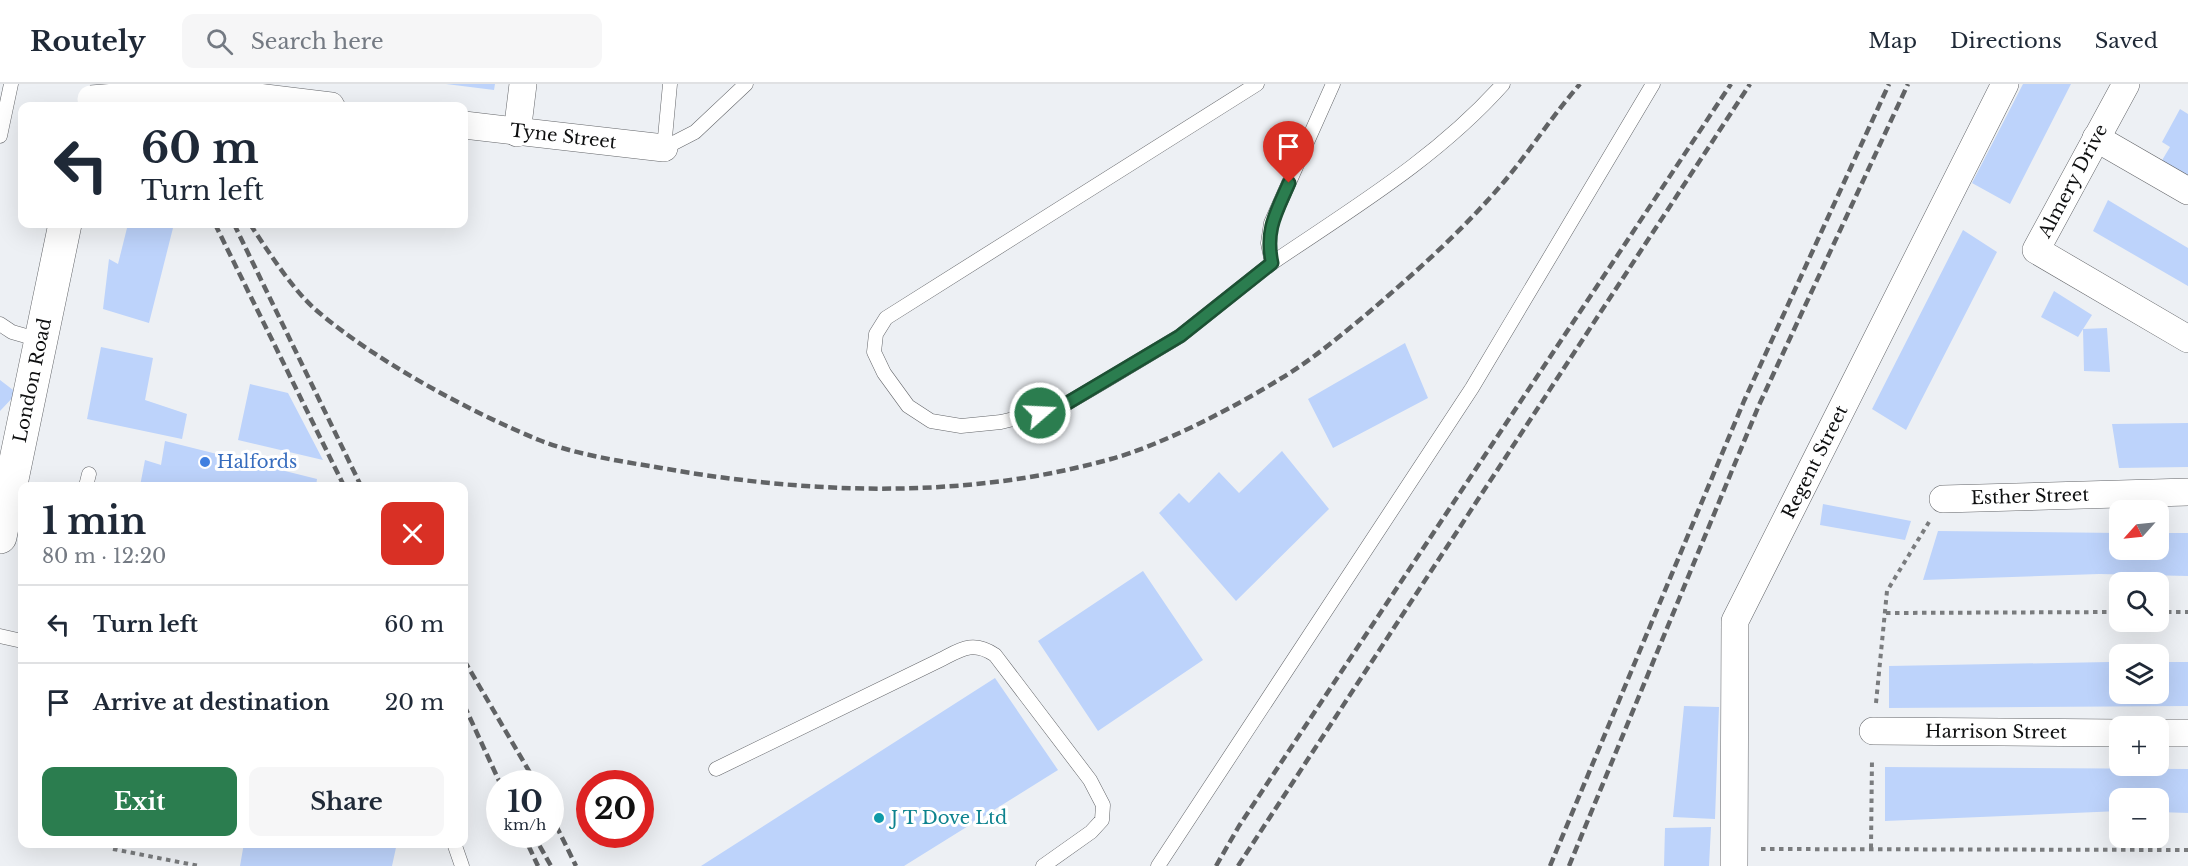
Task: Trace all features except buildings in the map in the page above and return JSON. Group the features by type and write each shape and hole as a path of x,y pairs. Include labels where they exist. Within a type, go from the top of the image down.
{"main road":[{"name":"London Road","path":"0,537 7,471 40,340 64,228"}],"street":[{"path":"517,133 523,84"},
{"name":"Regent Street","path":"1734,857 1736,621 2005,84"},
{"name":"Almery Drive","path":"2126,84 2036,250 2188,339"},
{"path":"92,96 201,90 315,98"},
{"name":"Tyne Street","path":"468,126 664,148"},
{"path":"2096,138 2188,191"},
{"name":"Esther Street","path":"1943,499 2188,492"},
{"name":"Harrison Street","path":"1873,731 2109,733"},
{"path":"2169,733 2188,733"}],"lane":[{"path":"0,136 11,84"},
{"path":"664,148 670,84"},
{"path":"664,148 695,132 746,84"},
{"path":"1257,84 886,318 876,334 874,352 884,373 908,406 931,421 960,426 1001,422 1059,408 1180,336 1272,263 1428,156 1458,131 1503,84"},
{"path":"1272,263 1268,243 1271,223 1333,84"},
{"path":"1158,866 1472,388 1653,84"},
{"path":"0,324 12,332 40,340"},
{"path":"0,636 18,640"},
{"path":"716,769 973,645 985,648 995,655 1090,780 1103,806 1102,820 1091,832 1043,866"},
{"path":"456,848 462,866"}],"path":[{"path":"1871,848 1873,731 1887,591 1943,499"},
{"path":"1886,613 2109,612"},
{"path":"2169,612 2188,612"},
{"path":"1734,857 1871,848 2188,850"},
{"path":"112,849 199,866"}],"railway":[{"path":"144,84 154,102"},
{"path":"163,84 173,102"},
{"path":"253,228 298,291 339,329 423,383 511,428 553,445 583,454 630,463 717,477 773,483 887,489 943,487 1000,481 1056,472 1111,459 1153,445 1220,413 1303,364 1386,298 1471,218 1513,171 1580,84"},
{"path":"1216,866 1239,826 1731,84"},
{"path":"1238,866 1750,84"},
{"path":"1550,866 1744,401 1889,84"},
{"path":"1569,866 1759,405 1908,84"},
{"path":"217,228 342,482"},
{"path":"236,228 359,482"},
{"path":"468,667 528,770"},
{"path":"468,714 494,770"},
{"path":"564,842 576,866"},
{"path":"530,848 538,866"},
{"path":"541,848 551,866"}],"place":[{"name":"Halfords","path":"205,462"},
{"name":"J T Dove Ltd","path":"879,818"}],"route":[{"path":"1040,413 1059,408 1180,336 1272,263 1268,243 1271,223 1289,183"}]}
